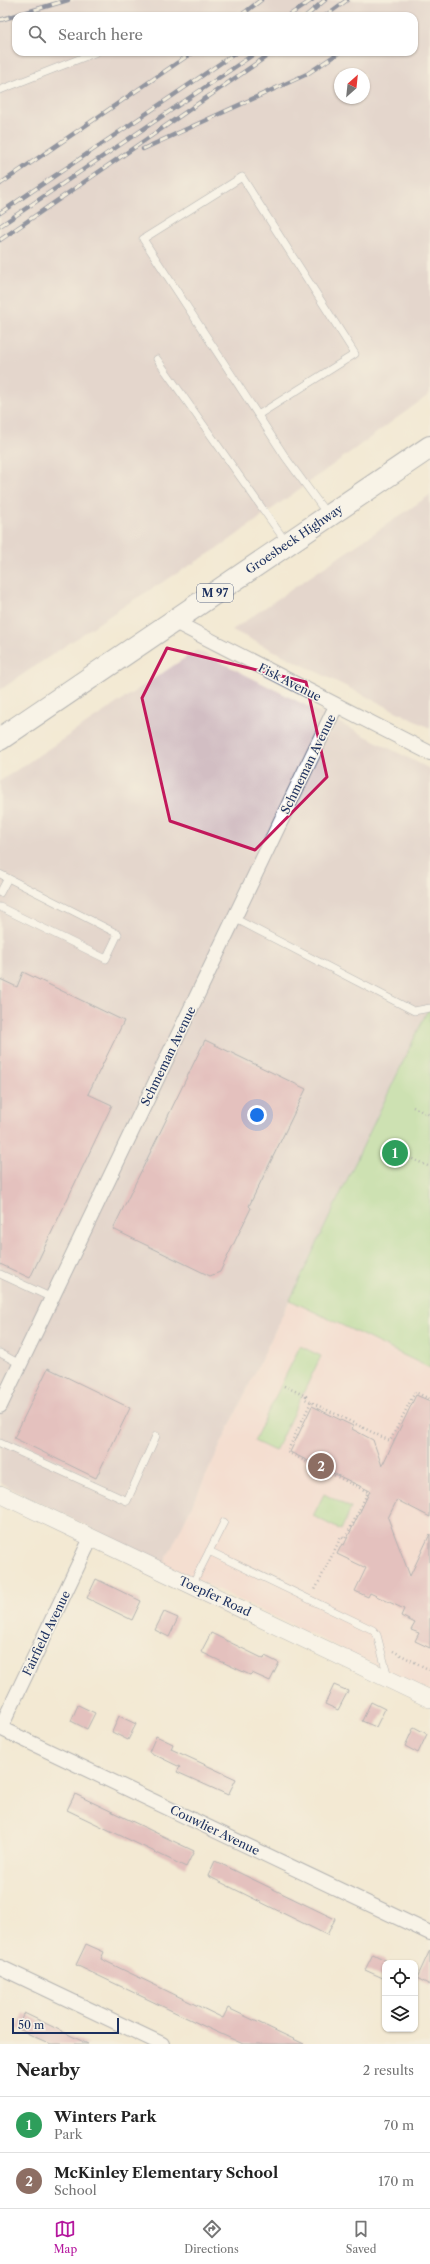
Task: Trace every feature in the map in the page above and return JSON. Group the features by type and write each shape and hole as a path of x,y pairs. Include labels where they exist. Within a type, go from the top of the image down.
{"main road":[{"name":"Groesbeck Highway","path":"0,739 430,447"}],"street":[{"name":"Fisk Avenue","path":"173,621 430,753"},
{"name":"Schmeman Avenue","path":"0,1406 336,706"},
{"name":"Toepfer Road","path":"0,1494 430,1699"},
{"name":"Fairfield Avenue","path":"0,1728 91,1538"},
{"name":"Couwlier Avenue","path":"0,1728 430,1933"},
{"path":"0,1967 162,2044"}],"lane":[{"path":"0,90 87,56"},
{"path":"258,415 354,354 242,177 143,239 258,415 328,516"},
{"path":"157,359 287,544"},
{"path":"0,874 118,934 106,959 0,907"},
{"path":"0,893 8,878"},
{"path":"234,918 414,1012 430,1008"},
{"path":"0,1274 52,1298"},
{"path":"0,1353 20,1364"},
{"path":"0,1443 127,1501 156,1436"},
{"path":"192,1586 224,1522"},
{"path":"209,1551 373,1630 377,1635 389,1679"}],"path":[{"path":"413,1108 430,1115"},
{"path":"387,1147 430,1167"},
{"path":"284,1386 306,1396 305,1399 390,1441 415,1392 430,1399"},
{"path":"311,1402 287,1452 368,1492 345,1540 341,1538 315,1590"}],"highlighted area":[{"path":"167,648 306,682 327,777 255,850 170,821 142,698"}],"shaded area":[{"path":"0,0 430,0 430,394 220,547 127,604 0,690"},
{"path":"430,495 430,728 232,630"},
{"path":"197,650 430,769 430,1005 164,1564 0,1483 0,781"},
{"path":"290,1300 430,1368 430,1691 164,1564"}],"green space":[{"path":"430,1005 430,1368 290,1300"},
{"path":"300,1346 321,1356 275,1451 254,1441"},
{"path":"324,1494 351,1508 341,1530 313,1516"}],"building":[{"path":"23,972 124,1021 88,1094 112,1105 30,1278 0,1264 0,979 17,987"},
{"path":"205,1040 306,1089 249,1206 251,1208 220,1272 210,1276 113,1229"},
{"path":"48,1368 130,1408 96,1478 14,1438"},
{"path":"416,1395 430,1401 430,1517 397,1500 388,1518 410,1576 430,1534 430,1648 415,1641 419,1633 411,1630 415,1623 401,1616 404,1609 370,1593 368,1597 355,1591 366,1568 337,1554 342,1544 344,1545 370,1491 290,1452 312,1406 353,1426 352,1429 373,1440 382,1466"},
{"path":"96,1579 141,1601 132,1620 87,1598"},
{"path":"164,1612 178,1618 169,1637 155,1630"},
{"path":"211,1633 264,1659 265,1656 279,1663 270,1681 252,1673 250,1675 201,1652"},
{"path":"334,1685 348,1691 338,1710 325,1704"},
{"path":"371,1702 385,1709 376,1727 362,1721"},
{"path":"78,1705 95,1713 87,1729 71,1721"},
{"path":"119,1716 136,1724 128,1740 112,1732"},
{"path":"414,1727 427,1734 418,1753 405,1746"},
{"path":"156,1736 173,1744 171,1749 236,1779 228,1795 177,1772 180,1767 149,1752"},
{"path":"75,1794 194,1851 186,1867 67,1810"},
{"path":"215,1861 335,1919 327,1935 208,1876"},
{"path":"86,1944 104,1952 101,1959 223,2018 228,2008 304,2044 243,2044 210,2029 76,1965"},
{"path":"430,1950 430,1985 418,1979"},
{"path":"373,1954 385,1960 382,1960 382,1978 365,1970"},
{"path":"24,2013 88,2044 51,2044 35,2037 17,2028"}],"railway":[{"path":"27,12 68,0"},
{"path":"245,12 261,0"},
{"path":"294,12 312,0"},
{"path":"311,12 325,0"},
{"path":"330,12 347,0"},
{"path":"0,20 12,16"},
{"path":"0,184 187,56"},
{"path":"0,213 231,56"},
{"path":"0,226 251,56"},
{"path":"0,240 267,56"},
{"path":"143,149 307,74 334,56"}],"place":[{"name":"Winters Park","path":"395,1153"},
{"name":"McKinley Elementary School","path":"321,1466"}]}
